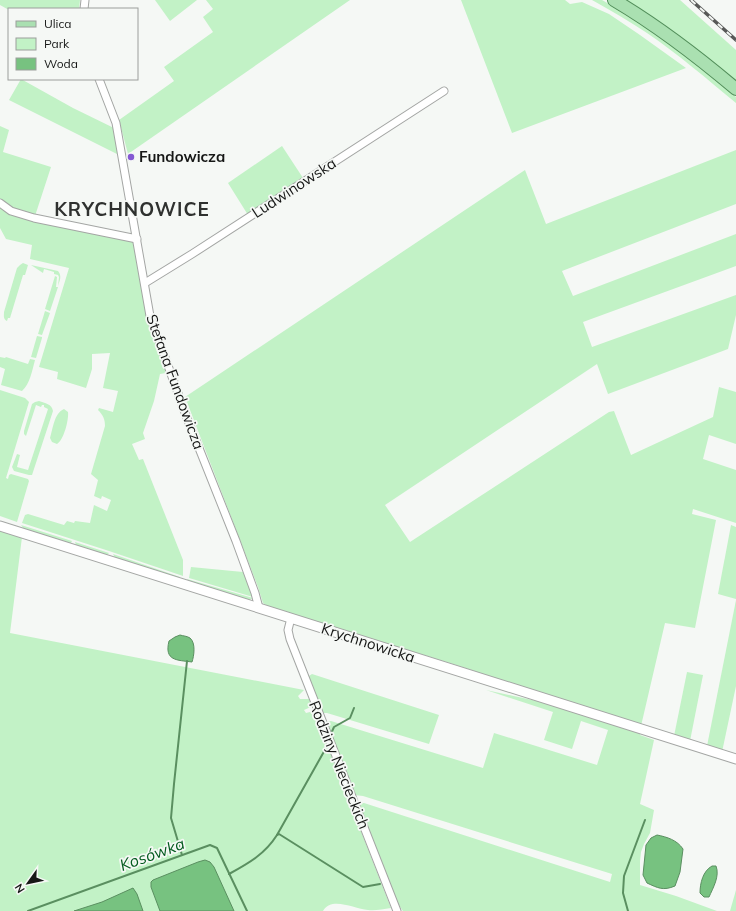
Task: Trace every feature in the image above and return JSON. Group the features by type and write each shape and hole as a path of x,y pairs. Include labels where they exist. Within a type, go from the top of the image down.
{"main road":[{"path":"614,0 672,38 736,89"}],"street":[{"name":"Stefana Fundowicza","path":"99,80 116,123 150,316 187,418 236,541 259,608"},
{"name":"Ludwinowska","path":"144,283 192,254 444,91"},
{"path":"0,203 11,211 34,218 137,239"},
{"name":"Krychnowicka","path":"0,526 736,759"},
{"name":"Rodziny Niecieckich","path":"291,618 288,630 292,646 397,911"}],"green space":[{"path":"0,0 80,0 79,8 8,8 8,9 0,5"},
{"path":"155,0 197,0 170,21"},
{"path":"206,0 350,0 128,154 119,120 174,81 164,67 213,32 203,17 213,9"},
{"path":"461,0 565,0 570,4 582,2 609,14 686,68 512,133"},
{"path":"592,0 602,0 658,34 736,97 736,103 659,41"},
{"path":"622,0 680,0 736,50 736,83"},
{"path":"20,80 23,80 73,108 116,129 121,156 9,100"},
{"path":"0,126 9,130 3,152 51,167 35,216 12,209 0,199"},
{"path":"282,146 303,178 248,215 228,183"},
{"path":"736,150 736,204 562,271 573,296 736,234 736,266 583,322 592,347 736,295 736,315 728,349 608,394 597,364 385,505 410,542 609,412 614,411 631,455 713,417 719,387 736,392 736,444 709,435 703,459 736,470 736,523 693,509 692,514 716,520 695,628 665,623 641,726 453,664 269,607 263,603 185,397 525,170 546,224"},
{"path":"0,205 12,215 132,240 135,244 137,266 147,316 166,373 160,374 154,401 143,433 145,439 132,444 139,460 143,459 183,560 183,576 22,523 25,515 28,514 64,525 67,521 74,523 75,521 90,523 94,505 107,511 111,500 102,496 101,499 94,496 98,480 91,474 105,426 105,421 98,410 99,408 113,412 118,391 103,388 110,353 92,354 92,369 86,388 57,379 58,372 39,367 69,268 30,259 32,245 6,239 0,228"},
{"path":"23,263 28,265 25,275 23,275 10,318 8,318 7,321 4,318 4,312 17,268"},
{"path":"31,265 58,271 60,280 58,286 58,275 44,269 43,273"},
{"path":"55,276 57,277 56,287 58,287 50,311 45,309"},
{"path":"45,311 50,313 42,335 38,334"},
{"path":"37,336 42,338 36,358 31,357"},
{"path":"0,357 6,357 28,364 30,359 35,360 29,381 22,391 1,385 5,369 0,367"},
{"path":"0,390 25,398 29,402 6,478 8,479 9,475 11,474 28,479 29,481 17,522 0,516"},
{"path":"39,401 50,405 53,411 32,475 29,475 14,471 12,467 17,454 20,455 17,467 28,470 48,409 44,407 44,405 41,407 36,405 26,436 24,431 32,404"},
{"path":"64,409 68,412 67,424 60,442 57,444 52,442 50,438 56,418"},
{"path":"21,525 72,541 70,544 24,529"},
{"path":"731,525 736,527 736,599 718,594"},
{"path":"0,530 22,537 10,633 304,690 298,696 300,699 309,699 313,706 304,710 306,713 314,711 391,908 371,910 344,904 332,904 323,911 0,911"},
{"path":"75,542 109,553 107,555 76,545"},
{"path":"113,554 180,577 177,578 115,558"},
{"path":"191,567 243,572 253,597 189,578"},
{"path":"187,579 253,598 249,600 188,581"},
{"path":"736,600 736,686 722,752 707,746"},
{"path":"687,672 703,675 690,741 674,736"},
{"path":"312,674 439,715 429,744 327,713 322,713 308,679"},
{"path":"486,690 537,701 641,733 640,735 654,740 640,804 654,810 650,833 641,852 640,885 717,911 403,911 398,904 357,803 364,803 610,882 612,874 363,796 354,795 326,722 331,721 483,768 494,733 597,765 608,730 581,721 572,749 544,740 553,712"},
{"path":"736,890 736,911 730,911"}],"water":[{"path":"180,635 189,637 192,640 194,650 192,662 177,660 170,656 168,652 169,641"},
{"path":"657,835 672,839 683,849 680,872 675,886 671,888 661,888 651,885 647,883 643,875 646,845 651,838"},
{"path":"205,860 210,862 214,867 234,911 160,911 151,887 151,882"},
{"path":"712,866 716,866 717,878 709,897 704,897 700,893 701,881 706,871"},
{"path":"133,888 137,894 143,911 74,911 102,902"}],"waterway":[{"path":"182,855 171,818 187,661"},
{"path":"330,736 334,727 350,718 354,708"},
{"path":"277,835 326,748"},
{"path":"628,911 623,893 624,876 645,820"},
{"path":"229,874 256,858 279,834 363,887 380,884"},
{"name":"Kosówka","path":"28,911 210,845 217,848 247,911"}],"railway":[{"path":"691,0 736,40"}],"place":[{"name":"Fundowicza","path":"131,157"}],"district":[{"name":"KRYCHNOWICE","path":"132,209"}]}
